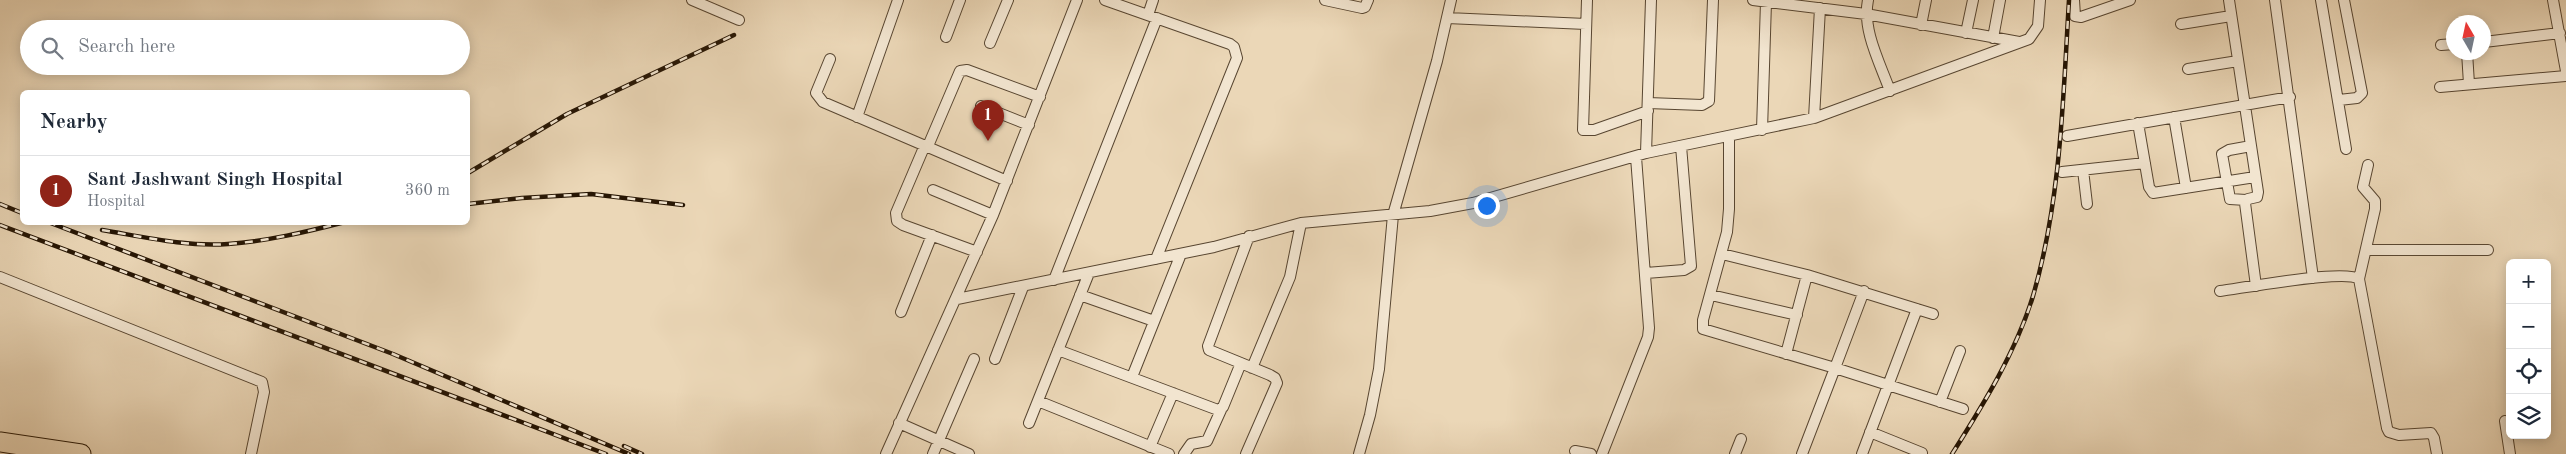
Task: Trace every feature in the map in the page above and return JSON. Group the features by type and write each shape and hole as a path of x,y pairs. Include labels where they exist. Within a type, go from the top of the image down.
{"highway":[{"path":"0,442 81,454"}],"street":[{"path":"692,0 704,2 739,20"},
{"path":"857,117 898,0"},
{"path":"946,37 960,0"},
{"path":"990,43 1008,0"},
{"path":"886,454 993,215 1077,0"},
{"path":"1105,0 1230,44 1234,47 1237,58 1156,259"},
{"path":"1054,280 1152,16 1154,0"},
{"path":"1325,0 1362,8 1366,7 1368,0"},
{"path":"1359,454 1379,369 1393,215 1451,0"},
{"path":"1587,0 1583,130 1594,130 1648,107 1702,105 1709,101 1713,0"},
{"path":"1602,454 1648,337 1649,318 1641,155 1648,107 1651,0"},
{"path":"1753,0 1866,14 2019,43"},
{"path":"1868,0 1866,14 1870,34 1890,91"},
{"path":"1921,24 1926,0"},
{"path":"1966,33 1973,0"},
{"path":"1992,38 2000,0"},
{"path":"957,299 1181,254 1301,223 1340,217 1393,215 1430,211 1473,202 1641,155 1814,118 2029,39 2038,26 2040,0"},
{"path":"2074,0 2075,16 2081,17 2130,0"},
{"path":"2229,0 2232,16 2238,61 2245,104 2251,146 2255,177 2258,195 2246,200 2230,199 2222,154 2229,150 2251,146"},
{"path":"2275,0 2290,96 2313,278"},
{"path":"2322,0 2346,149"},
{"path":"2338,100 2357,98 2362,94 2344,0"},
{"path":"2553,0 2566,71"},
{"path":"1762,130 1766,2"},
{"path":"1814,118 1820,8"},
{"path":"2181,24 2232,16"},
{"path":"1447,18 1586,24"},
{"path":"2491,41 2560,33"},
{"path":"2441,45 2446,45"},
{"path":"830,59 817,90 817,96 823,102 1007,181"},
{"path":"2468,60 2469,84"},
{"path":"2188,69 2238,61"},
{"path":"977,252 899,223 895,216 960,71 967,70 1040,97"},
{"path":"2440,87 2566,76"},
{"path":"2067,136 2290,96"},
{"path":"980,106 1029,125"},
{"path":"2174,117 2186,188"},
{"path":"2138,123 2150,191 2156,192 2255,177"},
{"path":"1728,137 1729,209 1722,254 1703,320 1703,329 1835,368 1963,409"},
{"path":"1646,273 1684,270 1691,266 1681,146"},
{"path":"2062,172 2145,163"},
{"path":"2368,165 2363,187 2373,198 2375,205 2359,278 2388,428 2390,432 2399,435 2431,433 2434,438 2437,454"},
{"path":"2082,170 2087,204"},
{"path":"933,190 993,215"},
{"path":"2246,200 2256,286"},
{"path":"1252,368 1290,277 1301,223"},
{"path":"901,312 932,235"},
{"path":"1246,454 1277,383 1275,378 1209,350 1208,346 1249,236"},
{"path":"2366,250 2488,250"},
{"path":"1132,377 1181,254"},
{"path":"1722,254 1808,275 1933,314"},
{"path":"1029,423 1090,273"},
{"path":"1786,354 1808,275"},
{"path":"2220,291 2313,278 2349,276 2359,278"},
{"path":"0,277 262,382 264,392 251,454"},
{"path":"995,359 1023,287"},
{"path":"1802,454 1864,292"},
{"path":"1080,295 1154,321"},
{"path":"1711,295 1796,315"},
{"path":"1862,454 1918,309"},
{"path":"1058,350 1173,394 1221,410"},
{"path":"1940,402 1960,351"},
{"path":"933,454 974,359"},
{"path":"1184,454 1191,444 1207,441 1241,363"},
{"path":"1150,447 1173,394"},
{"path":"1038,402 1169,454"},
{"path":"2505,421 2510,454"},
{"path":"900,423 969,454"},
{"path":"1870,432 1922,453"},
{"path":"1735,454 1741,439"},
{"path":"1575,451 1591,454"}],"railway":[{"path":"1952,454 1987,397 2008,358 2033,296 2050,223 2055,186 2069,0"},
{"path":"470,172 567,114 734,35"},
{"path":"470,204 522,198 591,194 683,205"},
{"path":"0,204 20,212"},
{"path":"0,225 606,454"},
{"path":"56,225 393,354 629,454"},
{"path":"102,230 165,241 212,245 243,243 301,233 333,225"},
{"path":"624,446 642,454"}],"place":[{"name":"Sant Jashwant Singh Hospital","path":"988,141"}]}
